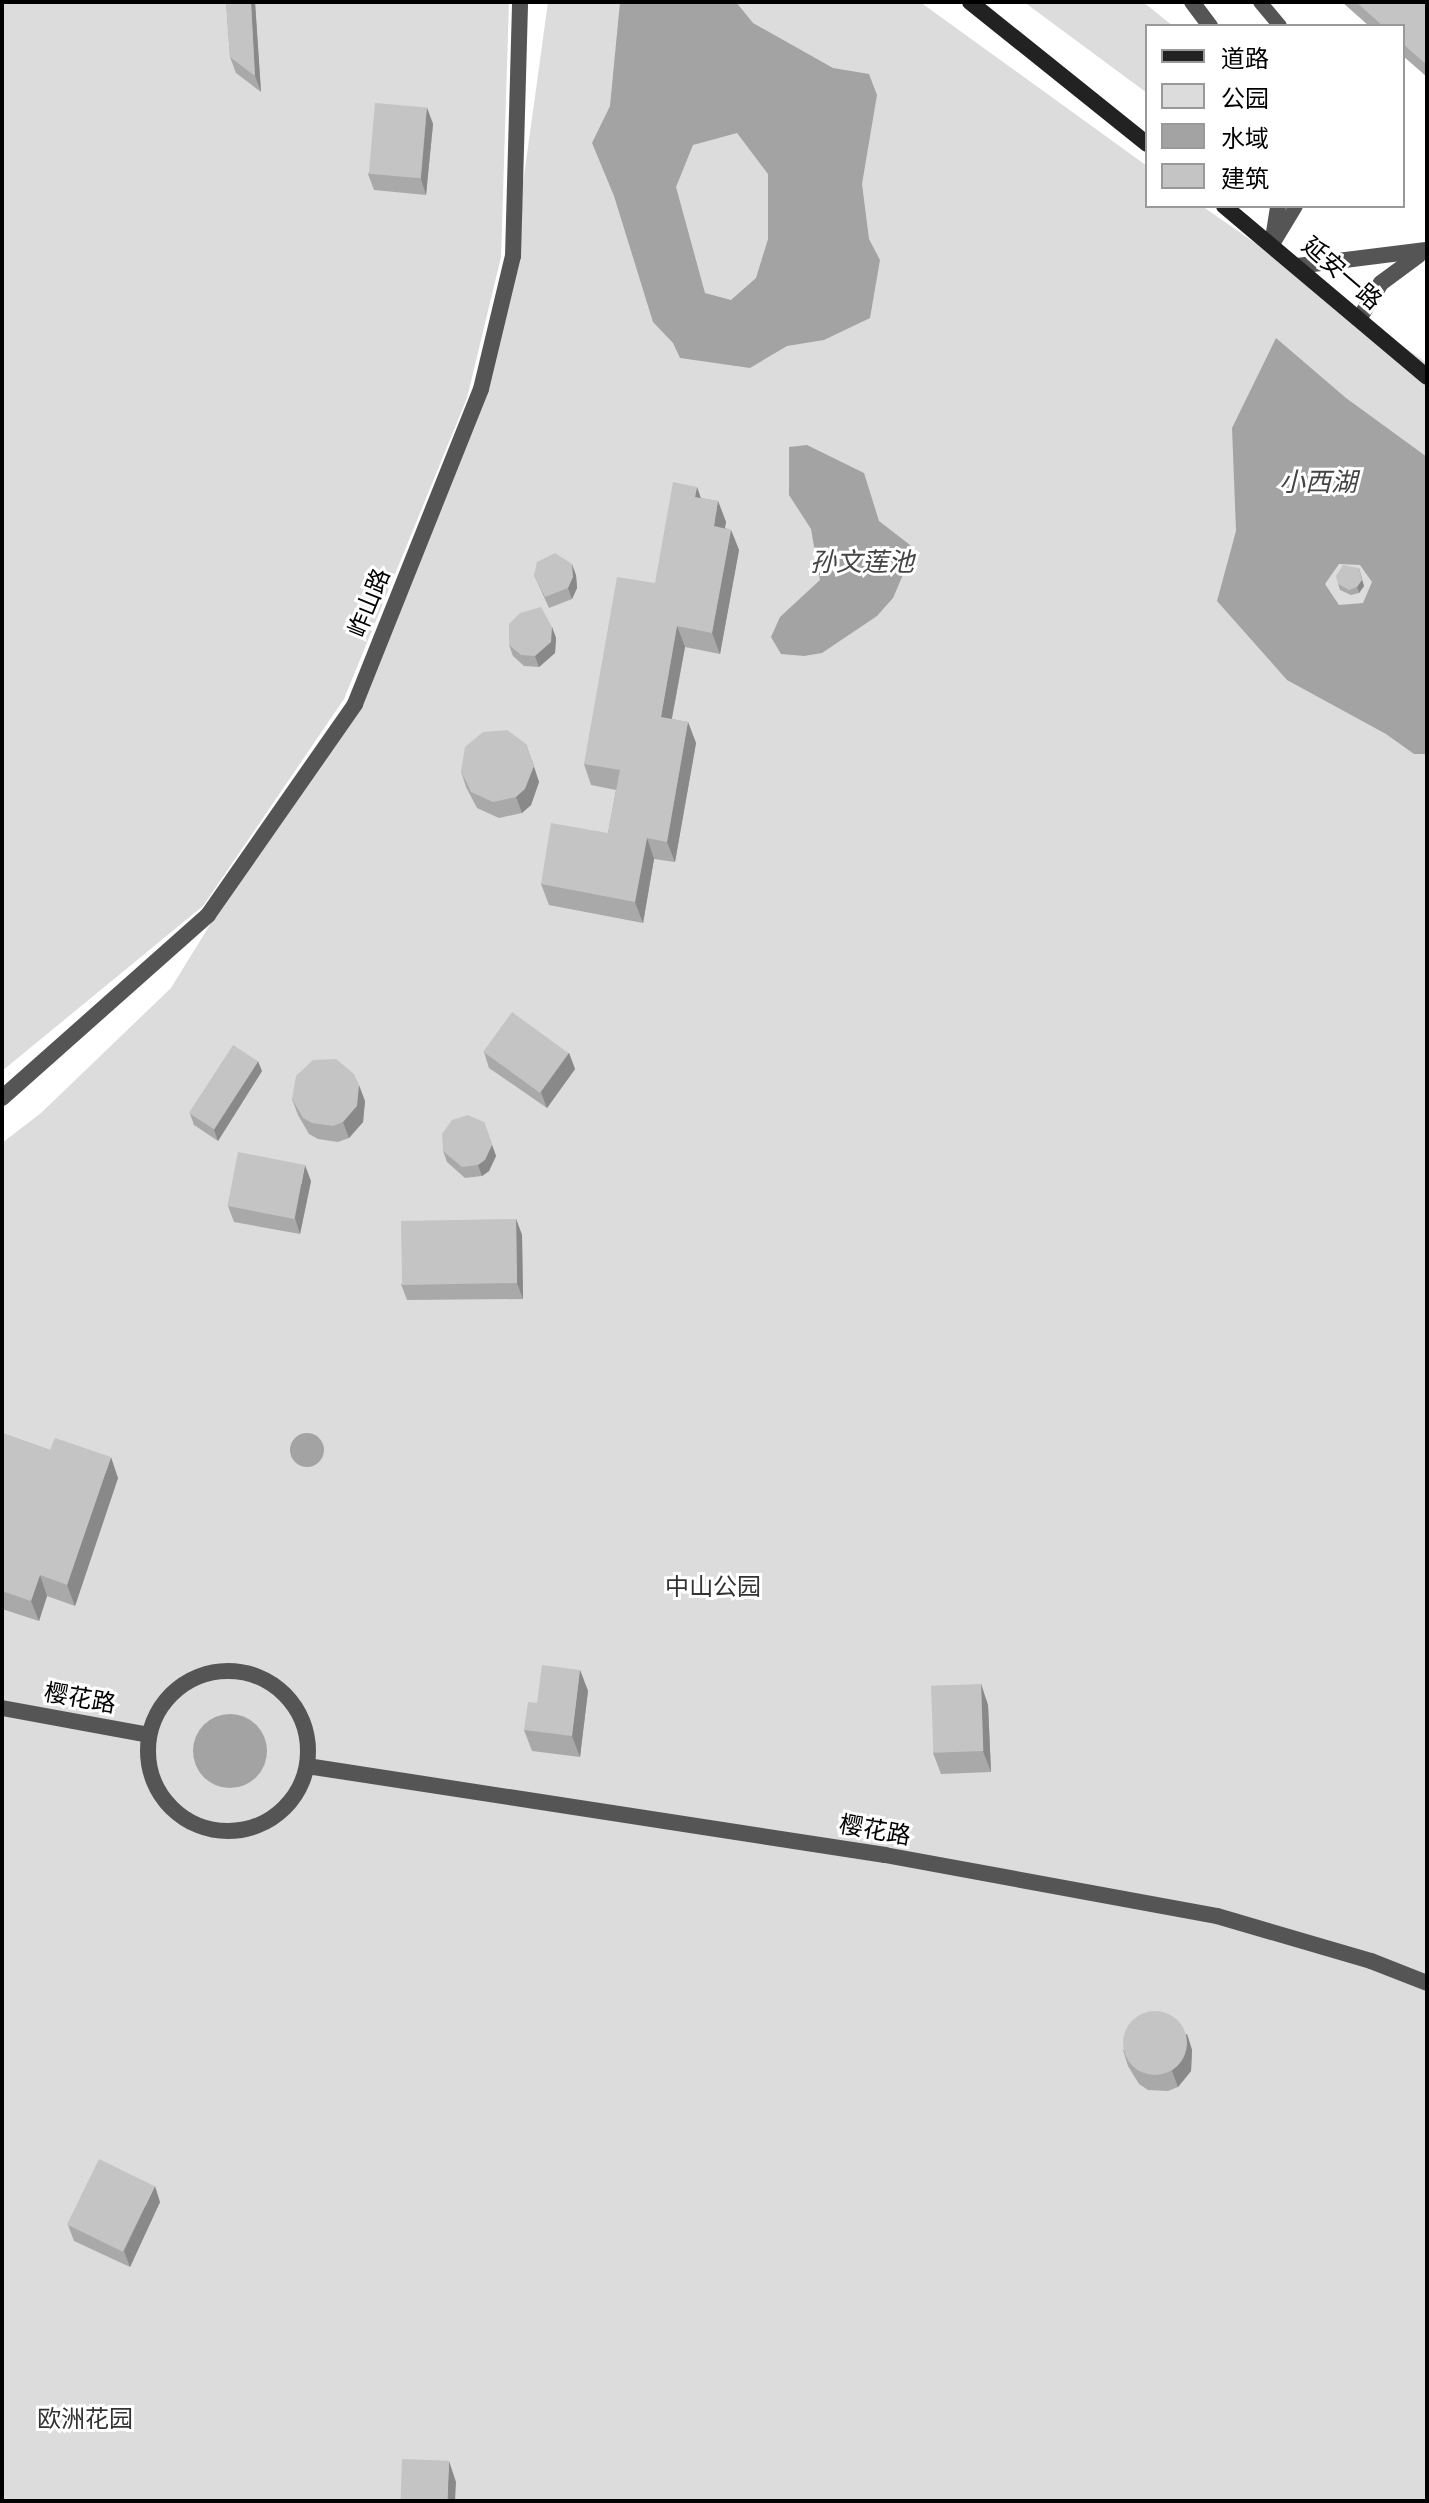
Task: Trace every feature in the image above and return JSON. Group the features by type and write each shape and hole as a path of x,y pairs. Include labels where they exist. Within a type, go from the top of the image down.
{"main road":[{"path":"970,2 1145,142"},
{"name":"延安一路","path":"1226,208 1427,377"}],"street":[{"name":"岞山路","path":"2,1098 208,915 355,704 481,389 513,256 520,2"},
{"path":"1192,2 1208,24"},
{"path":"1272,245 1278,208"},
{"path":"1297,266 1426,250"},
{"path":"1359,319 1381,283 1426,250"},
{"path":"229,1670 256,1675 280,1690 298,1711 307,1738 307,1766 298,1790 282,1810 262,1824 237,1831 212,1830 188,1821 169,1806 155,1785 148,1761 149,1735 159,1709 177,1688 202,1675 229,1670"},
{"name":"樱花路","path":"2,1708 149,1735"},
{"name":"樱花路","path":"307,1766 885,1855 1217,1916 1371,1961 1427,1983"}],"lane":[{"path":"1260,2 1278,24"},
{"path":"1272,245 1295,208"}],"green space":[{"path":"2,2 509,2 501,257 467,398 344,699 203,906 2,1071"},
{"name":"中山公园","path":"548,2 920,2 1145,165 1145,208 1205,208 1427,363 1427,2501 2,2501 2,1143 41,1113 171,988 274,821 355,704 481,389 513,256"},
{"path":"1024,2 1143,2 1170,24 1145,24 1145,92"}],"water":[{"path":"620,2 736,2 753,23 833,68 869,74 877,95 862,184 869,239 880,260 870,318 824,340 787,346 750,368 680,358 673,343 653,322 614,196 592,143 610,106","holes":["737,133 768,174 768,239 756,278 731,300 705,293 676,187 693,145"]},
{"name":"小西湖","path":"1276,338 1346,398 1427,457 1427,754 1414,754 1386,734 1287,680 1217,601 1236,531 1232,428","holes":["1339,564 1360,565 1372,582 1363,603 1339,605 1325,584"]},
{"name":"孙文莲池","path":"807,445 864,473 879,521 910,545 908,563 893,598 877,616 822,653 804,656 781,654 771,637 780,617 820,580 811,529 789,495 789,447"},
{"path":"307,1433 319,1438 324,1450 319,1462 307,1467 295,1462 290,1450 295,1438"},
{"path":"230,1714 244,1717 256,1725 264,1737 267,1751 264,1765 256,1777 244,1785 230,1788 216,1785 204,1777 196,1765 193,1751 196,1737 204,1725 216,1717"}],"building":[{"path":"226,2 251,2 255,76 230,57"},
{"path":"1356,2 1427,2 1427,65 1405,46 1405,24 1381,24"},
{"path":"375,103 427,108 421,178 369,174"},
{"path":"673,482 697,487 695,497 718,501 714,526 731,530 712,633 677,626 661,717 688,722 667,842 647,838 635,902 541,884 551,823 608,833 620,770 584,764 617,577 655,583"},
{"path":"555,553 572,564 573,577 568,588 545,597 534,575 537,562"},
{"path":"1343,565 1359,568 1362,580 1357,587 1349,590 1338,584 1336,576"},
{"path":"541,607 552,627 551,642 535,656 521,655 509,645 509,624 520,613"},
{"path":"507,730 526,744 534,766 525,789 516,797 493,802 471,792 461,771 465,747 483,732"},
{"path":"512,1012 569,1053 540,1093 483,1052"},
{"path":"233,1045 258,1061 214,1129 189,1113"},
{"path":"336,1059 354,1074 359,1085 357,1106 343,1122 333,1126 312,1123 303,1118 292,1099 296,1076 313,1060"},
{"path":"468,1115 484,1122 492,1145 485,1160 478,1165 462,1167 443,1151 442,1134 452,1120"},
{"path":"238,1152 305,1165 294,1219 228,1206"},
{"path":"516,1219 517,1283 402,1285 401,1221"},
{"path":"2,1433 50,1450 55,1438 111,1457 67,1585 40,1575 31,1601 2,1591"},
{"path":"542,1665 580,1670 572,1736 524,1730 528,1702 537,1703"},
{"path":"981,1684 983,1751 933,1753 931,1686"},
{"path":"1155,2011 1178,2020 1187,2043 1178,2066 1155,2075 1132,2066 1123,2043 1132,2020"},
{"path":"99,2159 155,2186 123,2252 67,2225"},
{"path":"402,2459 449,2461 448,2501 401,2501"}],"park label":[{"name":"欧洲花园","path":"85,2419"}]}
